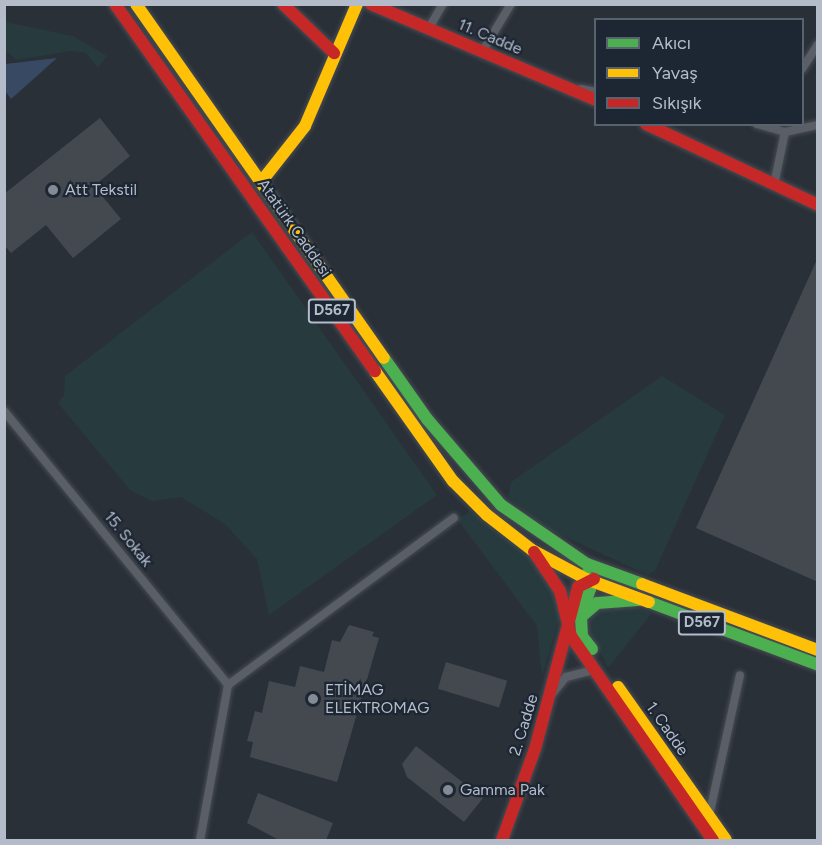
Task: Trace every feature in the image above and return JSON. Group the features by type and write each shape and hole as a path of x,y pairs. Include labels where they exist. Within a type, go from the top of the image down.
{"main road":[{"name":"Atatürk Caddesi","path":"115,4 453,481 532,550 586,579"},
{"name":"D567","path":"136,4 427,418 501,505 587,564 619,578 818,650"},
{"path":"283,4 334,53"},
{"path":"261,182 304,126 357,4"},
{"name":"11. Cadde","path":"370,4 594,99"},
{"path":"650,126 818,205"},
{"path":"532,550 560,591 577,636"},
{"path":"577,636 590,589 586,579 587,564"},
{"path":"586,579 619,578"},
{"name":"D567","path":"586,579 818,665"},
{"name":"2. Cadde","path":"502,840 550,697 568,617 578,587 586,579"},
{"path":"581,617 597,603 639,600"},
{"path":"560,645 577,636"},
{"name":"1. Cadde","path":"577,636 595,670 713,840"},
{"name":"1. Cadde","path":"577,636 726,840"}],"street":[{"path":"429,28 443,4"},
{"path":"482,52 511,4"},
{"path":"804,66 818,44"},
{"path":"566,86 594,92"},
{"path":"769,127 785,132 818,126"},
{"path":"774,185 785,132"},
{"name":"15. Sokak","path":"4,411 228,685"},
{"path":"200,840 228,685 454,518"},
{"path":"550,697 566,677 595,670"},
{"path":"709,816 740,675"}],"green space":[{"path":"5,22 73,36 107,56 98,68 86,53 71,51 16,60 5,50"},
{"path":"252,232 437,495 269,615 257,559 225,524 181,497 152,501 130,490 58,403 64,395 65,376"},
{"path":"662,376 725,415 655,571 648,575 548,529 508,498 511,482"},
{"path":"469,511 531,558 563,607 542,676 537,626 458,520"},
{"path":"624,603 652,613 608,668 589,631 590,618 599,607"}],"water":[{"path":"57,58 11,99 5,91 5,64"}],"building":[{"name":"Att Tekstil","path":"100,118 130,156 94,186 121,219 73,258 46,225 11,253 4,245 4,194"},
{"path":"818,257 818,582 696,528"},
{"name":"ETİMAG ELEKTROMAG","path":"349,625 374,632 372,636 379,638 337,782 250,757 253,742 247,741 255,711 262,713 269,681 295,687 300,666 324,672 332,640 340,642"},
{"path":"446,662 507,681 499,707 438,689"},
{"name":"Gamma Pak","path":"416,746 483,798 464,822 407,777 402,764"},
{"path":"258,793 333,823 326,840 279,840 247,823"}],"traffic: fast":[{"path":"384,358 427,419 501,505 587,564 642,584"},
{"path":"580,618 590,589 586,575"},
{"path":"592,649 582,636 581,617 597,603 638,600"},
{"path":"649,602 818,665"}],"traffic: slow":[{"path":"136,4 384,358"},
{"path":"261,182 305,126 357,4"},
{"path":"375,371 453,481 487,515 532,550 586,579 649,602"},
{"path":"642,584 818,650"},
{"path":"618,687 726,840"}],"traffic: jam":[{"path":"115,4 375,371"},
{"path":"283,4 334,53"},
{"path":"371,4 594,99"},
{"path":"650,126 818,205"},
{"path":"534,552 560,591 571,636 713,840"},
{"path":"502,840 535,749 578,587 594,579"}],"place":[{"name":"Att Tekstil","path":"53,190"},
{"name":"ETİMAG ELEKTROMAG","path":"313,699"},
{"name":"Gamma Pak","path":"448,790"}]}
